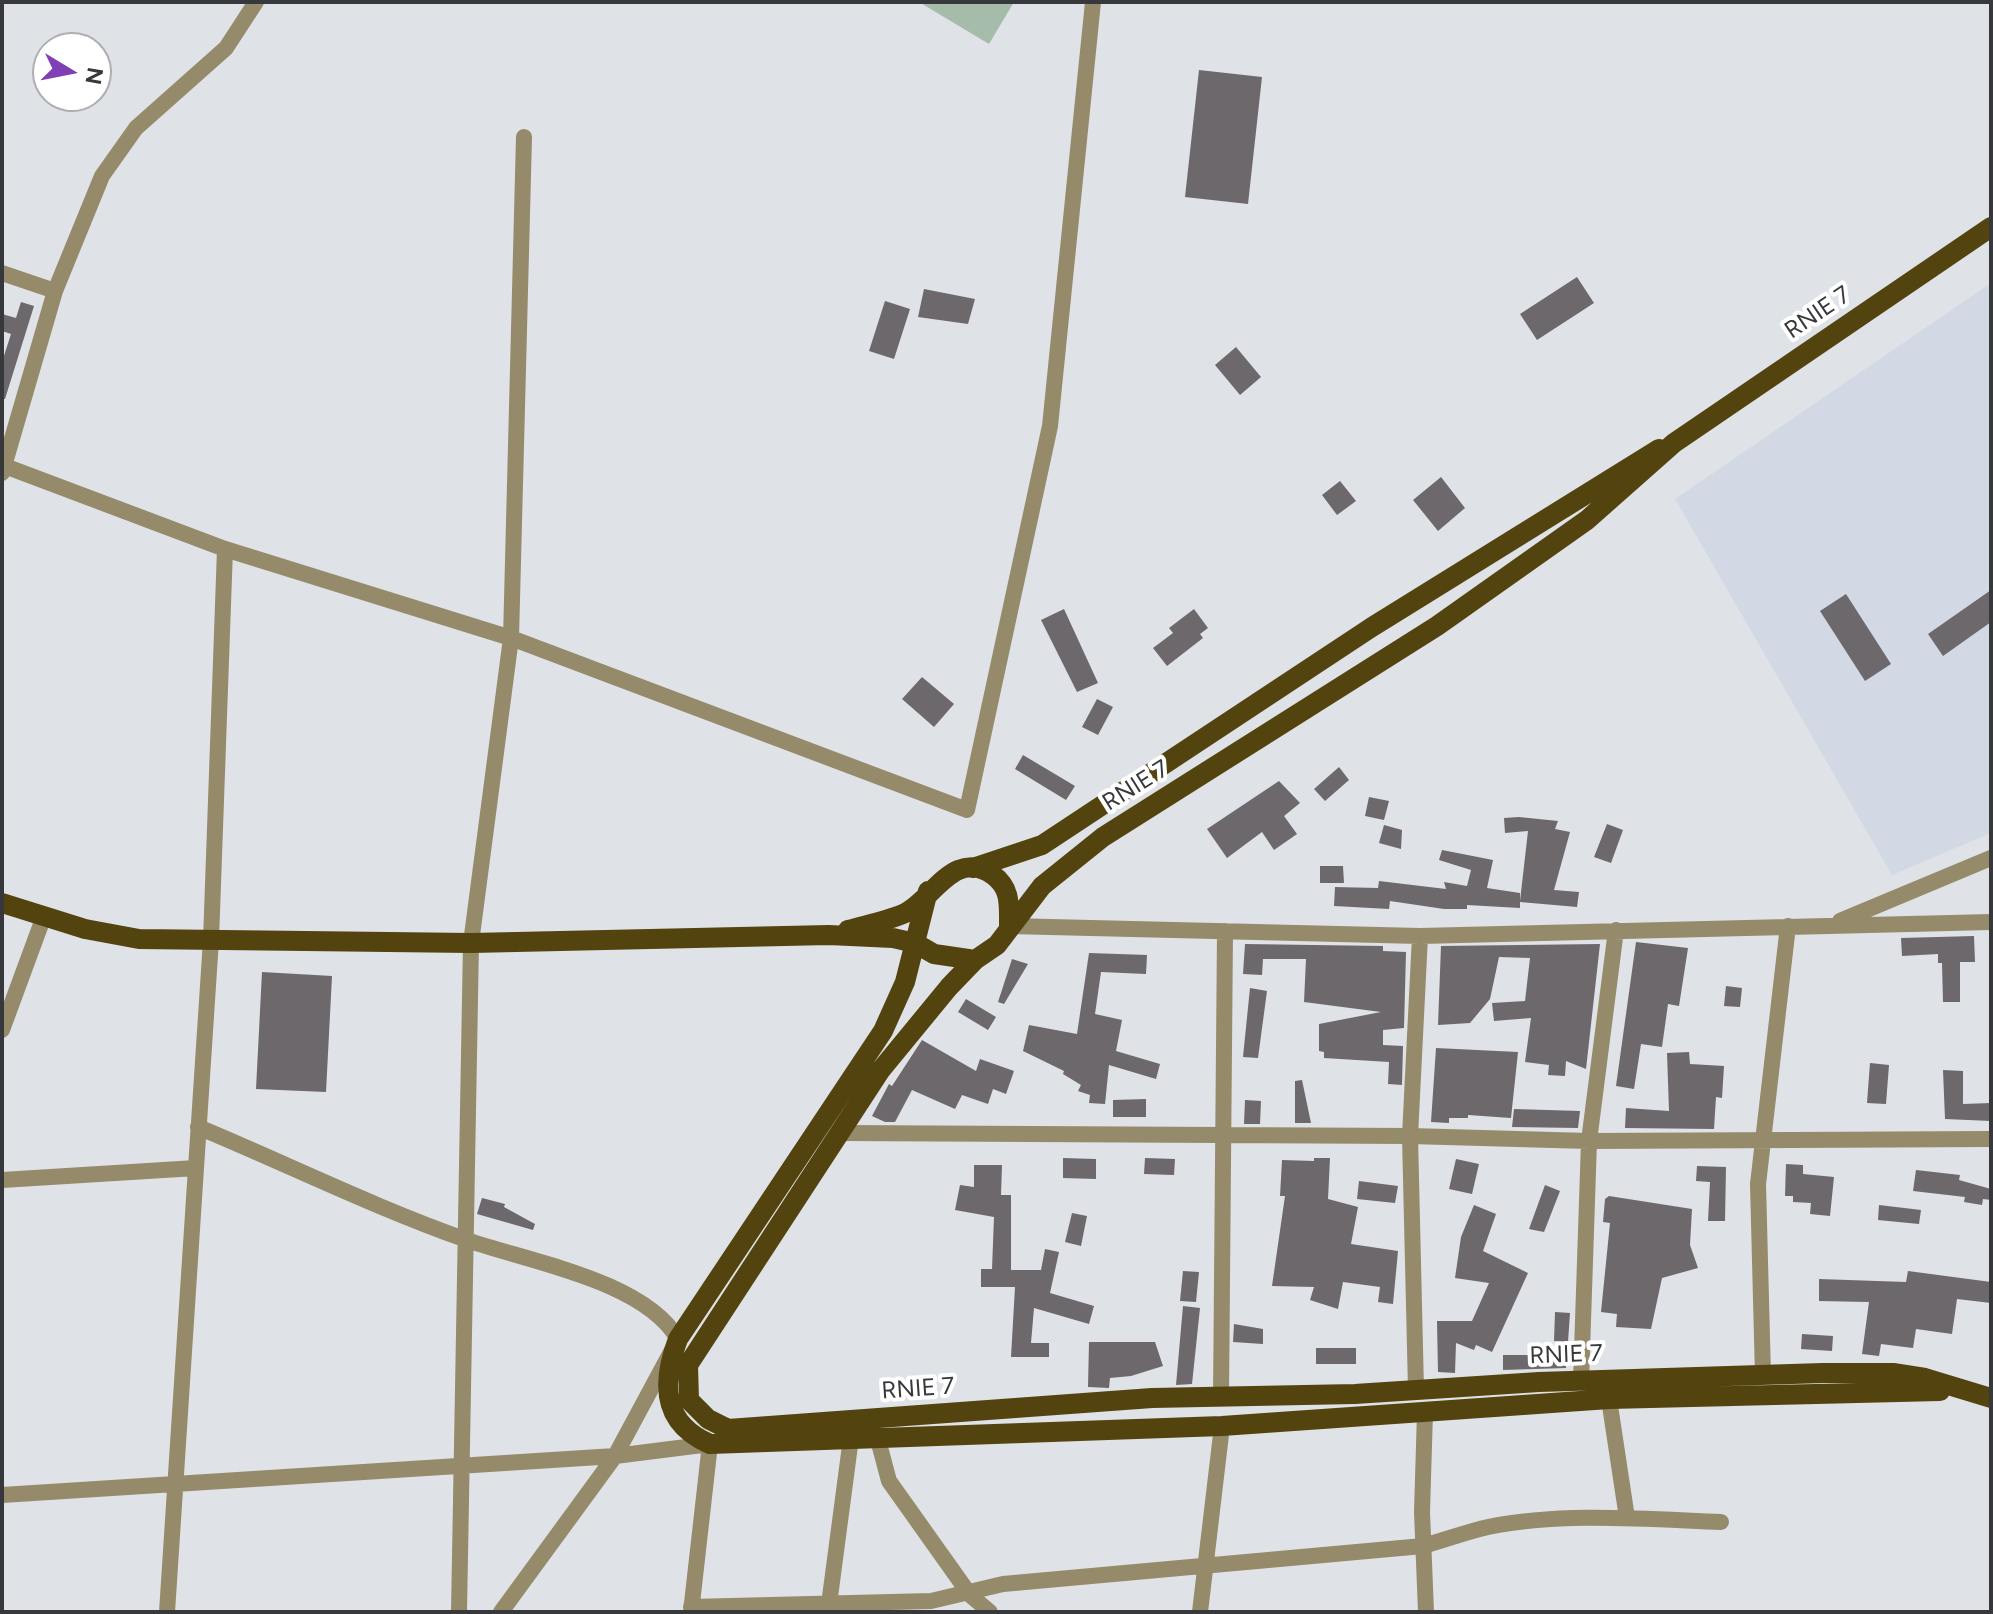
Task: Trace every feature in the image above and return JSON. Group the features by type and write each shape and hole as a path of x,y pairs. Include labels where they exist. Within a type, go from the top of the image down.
{"main road":[{"name":"RNIE 7","path":"1962,1391 1925,1378 1893,1373 1581,1381 1416,1390 1152,1398 728,1429 708,1419 689,1400 688,1365 880,1071 975,960 997,945 1042,886 1103,837 1437,626 1587,520 1674,443 1991,227"},
{"name":"RNIE 7","path":"973,868 1042,845 1152,769 1385,618 1649,453 1674,443"},
{"path":"829,935 906,913 953,871 973,868 989,872 1003,884 1008,894 1009,926"},
{"path":"710,1444 689,1435 675,1417 667,1384 669,1363 678,1339 883,1031 905,982 928,891"},
{"path":"2,903 139,939 471,943 829,935 893,938 915,943 934,954 975,960"},
{"name":"RNIE 7","path":"710,1444 1222,1426 1609,1399 1962,1391"},
{"path":"1962,1391 1991,1398"}],"street":[{"path":"256,2 226,48 136,128 102,176 55,291 3,468 225,549 511,638 967,810 1050,426 1093,2"},
{"path":"459,1612 471,943 511,638 524,137"},
{"path":"2,273 55,291"},
{"path":"167,1612 211,940 225,549"},
{"path":"1831,925 1991,858"},
{"path":"2,1030 44,916"},
{"path":"1009,926 1420,936 1991,922"},
{"path":"1763,1376 1761,1234 1757,1207 1788,926"},
{"path":"1581,1381 1589,1141 1616,930"},
{"path":"1221,1397 1225,931"},
{"path":"1416,1390 1410,1136 1420,936"},
{"path":"198,1127 467,1240 596,1281 632,1298 678,1339 615,1456"},
{"path":"841,1133 1410,1136 1589,1141 1991,1139"},
{"path":"2,1180 196,1168"},
{"path":"501,1612 667,1384 688,1365"},
{"path":"1609,1399 1627,1518"},
{"path":"1425,1412 1423,1546 1426,1612"},
{"path":"1200,1612 1222,1426"},
{"path":"877,1436 889,1481 970,1595 990,1612"},
{"path":"828,1608 851,1438"},
{"path":"2,1495 615,1456 710,1444 691,1610 828,1608 931,1601 970,1595 1003,1584 1423,1546 1486,1528 1523,1522 1627,1518 1721,1522"}],"shaded area":[{"path":"1991,283 1991,833 1892,875 1675,499"}],"green space":[{"path":"919,2 1014,2 989,44"}],"building":[{"path":"1199,70 1262,77 1248,204 1185,197"},
{"path":"1577,277 1594,303 1537,340 1520,314"},
{"path":"924,289 975,299 968,324 918,317"},
{"path":"885,301 910,309 894,359 869,351"},
{"path":"21,302 34,306 5,399 2,399 2,362 11,334 2,331 2,314 16,318"},
{"path":"1236,347 1261,377 1240,395 1215,365"},
{"path":"1441,477 1465,508 1438,531 1413,500"},
{"path":"1340,481 1356,501 1337,515 1322,495"},
{"path":"1991,590 1991,622 1943,656 1928,634"},
{"path":"1846,594 1891,664 1865,681 1820,611"},
{"path":"1064,609 1098,683 1077,692 1041,620"},
{"path":"1194,609 1208,628 1200,634 1203,638 1167,666 1153,648 1173,633 1169,628"},
{"path":"922,677 954,704 934,727 902,699"},
{"path":"1097,699 1113,707 1098,735 1082,727"},
{"path":"1023,755 1075,786 1066,800 1015,769"},
{"path":"1339,767 1349,780 1325,801 1314,789"},
{"path":"1279,781 1300,803 1284,816 1297,834 1274,850 1262,832 1227,858 1207,829"},
{"path":"1369,797 1389,801 1384,820 1365,816"},
{"path":"1504,818 1558,821 1555,829 1570,832 1554,890 1579,892 1577,907 1520,902 1520,908 1467,905 1467,909 1444,909 1390,901 1389,909 1334,906 1335,887 1378,888 1379,881 1446,889 1444,882 1467,886 1471,870 1439,860 1442,850 1493,860 1487,888 1520,893 1520,901 1528,831 1505,833"},
{"path":"1607,824 1623,830 1611,863 1594,857"},
{"path":"1384,825 1402,830 1401,849 1379,843"},
{"path":"1320,866 1343,866 1344,883 1320,883"},
{"path":"1974,936 1975,962 1960,962 1960,1002 1943,1002 1942,963 1938,963 1938,954 1902,956 1901,938"},
{"path":"1636,942 1688,948 1679,1006 1668,1004 1662,1047 1641,1044 1634,1089 1616,1086"},
{"path":"1245,944 1383,946 1383,951 1406,952 1404,1028 1383,1030 1383,1045 1403,1046 1402,1085 1388,1084 1389,1062 1324,1058 1324,1052 1319,1051 1319,1024 1381,1012 1304,1002 1306,959 1263,959 1262,975 1243,974"},
{"path":"1600,944 1586,1069 1566,1061 1565,1076 1548,1075 1549,1065 1525,1062 1531,1018 1494,1021 1492,1003 1525,1001 1530,958 1499,957 1490,999 1470,1023 1438,1025 1441,946"},
{"path":"1089,953 1147,955 1146,974 1101,972 1095,1014 1122,1020 1116,1051 1160,1064 1156,1079 1109,1065 1105,1104 1089,1103 1090,1095 1078,1091 1081,1085 1063,1074 1064,1071 1023,1051 1029,1025 1077,1034"},
{"path":"1012,959 1028,964 1004,1004 998,1002"},
{"path":"262,972 332,976 326,1092 256,1089"},
{"path":"1726,986 1742,988 1740,1007 1724,1006"},
{"path":"1250,988 1267,991 1258,1058 1243,1057"},
{"path":"966,999 996,1017 988,1030 958,1012"},
{"path":"922,1040 976,1071 980,1059 1014,1071 1006,1094 993,1089 988,1104 962,1095 955,1109 912,1090 895,1122 885,1122 872,1116 889,1084 892,1086"},
{"path":"1436,1048 1518,1052 1511,1118 1468,1115 1468,1118 1449,1118 1449,1123 1431,1122"},
{"path":"1689,1052 1690,1064 1724,1066 1722,1098 1716,1097 1714,1129 1625,1128 1626,1108 1669,1111 1667,1053"},
{"path":"1870,1063 1889,1065 1886,1104 1867,1103"},
{"path":"1943,1070 1963,1071 1963,1104 1991,1103 1991,1121 1945,1119"},
{"path":"1302,1080 1311,1123 1295,1123 1295,1081"},
{"path":"1146,1099 1146,1117 1113,1117 1113,1100"},
{"path":"1245,1100 1261,1101 1260,1124 1244,1124"},
{"path":"1514,1109 1580,1111 1578,1128 1512,1127"},
{"path":"1063,1158 1096,1159 1096,1179 1063,1178"},
{"path":"1145,1158 1175,1159 1174,1175 1144,1174"},
{"path":"1314,1158 1330,1158 1328,1199 1358,1207 1351,1244 1398,1251 1393,1304 1378,1302 1380,1287 1343,1282 1338,1309 1310,1300 1314,1287 1272,1286 1285,1196 1280,1196 1282,1160 1314,1161"},
{"path":"1456,1159 1479,1164 1472,1194 1449,1189"},
{"path":"1786,1164 1803,1165 1803,1174 1834,1177 1830,1216 1810,1214 1811,1203 1793,1202 1793,1196 1785,1196"},
{"path":"974,1165 1002,1165 1001,1195 1011,1195 1011,1270 1041,1270 1045,1249 1059,1252 1050,1293 1094,1306 1089,1324 1034,1308 1031,1343 1049,1343 1049,1357 1011,1357 1015,1287 981,1287 981,1269 992,1269 994,1217 955,1210 960,1185 974,1187"},
{"path":"1697,1166 1726,1167 1725,1221 1708,1221 1710,1182 1696,1181"},
{"path":"1916,1170 1960,1175 1959,1180 1991,1189 1991,1200 1983,1199 1982,1205 1964,1202 1965,1197 1913,1191"},
{"path":"1359,1181 1398,1186 1395,1203 1357,1199"},
{"path":"1545,1185 1560,1191 1544,1232 1529,1229"},
{"path":"1609,1196 1692,1209 1690,1245 1698,1268 1662,1278 1651,1329 1616,1327 1617,1314 1601,1312 1610,1223 1603,1222 1605,1199"},
{"path":"482,1198 505,1204 504,1207 535,1224 533,1230 477,1214"},
{"path":"1474,1205 1496,1214 1483,1251 1528,1273 1492,1352 1476,1345 1474,1350 1456,1343 1455,1373 1438,1372 1437,1321 1472,1321 1489,1283 1455,1278 1461,1237"},
{"path":"1879,1205 1921,1210 1919,1224 1878,1220"},
{"path":"1072,1213 1087,1216 1081,1246 1065,1242"},
{"path":"1183,1271 1199,1272 1196,1302 1180,1301"},
{"path":"1908,1271 1991,1282 1991,1303 1957,1299 1952,1334 1916,1329 1913,1348 1881,1344 1879,1356 1862,1354 1869,1302 1819,1301 1819,1279 1906,1282"},
{"path":"1183,1306 1200,1308 1192,1384 1176,1385"},
{"path":"1555,1312 1570,1313 1568,1342 1554,1341"},
{"path":"1234,1324 1263,1329 1263,1344 1233,1342"},
{"path":"1802,1334 1833,1336 1832,1351 1801,1349"},
{"path":"1089,1342 1155,1342 1163,1366 1131,1376 1110,1378 1109,1388 1088,1387"},
{"path":"1316,1348 1356,1348 1356,1364 1316,1364"},
{"path":"1503,1355 1566,1355 1566,1368 1503,1370"}]}
